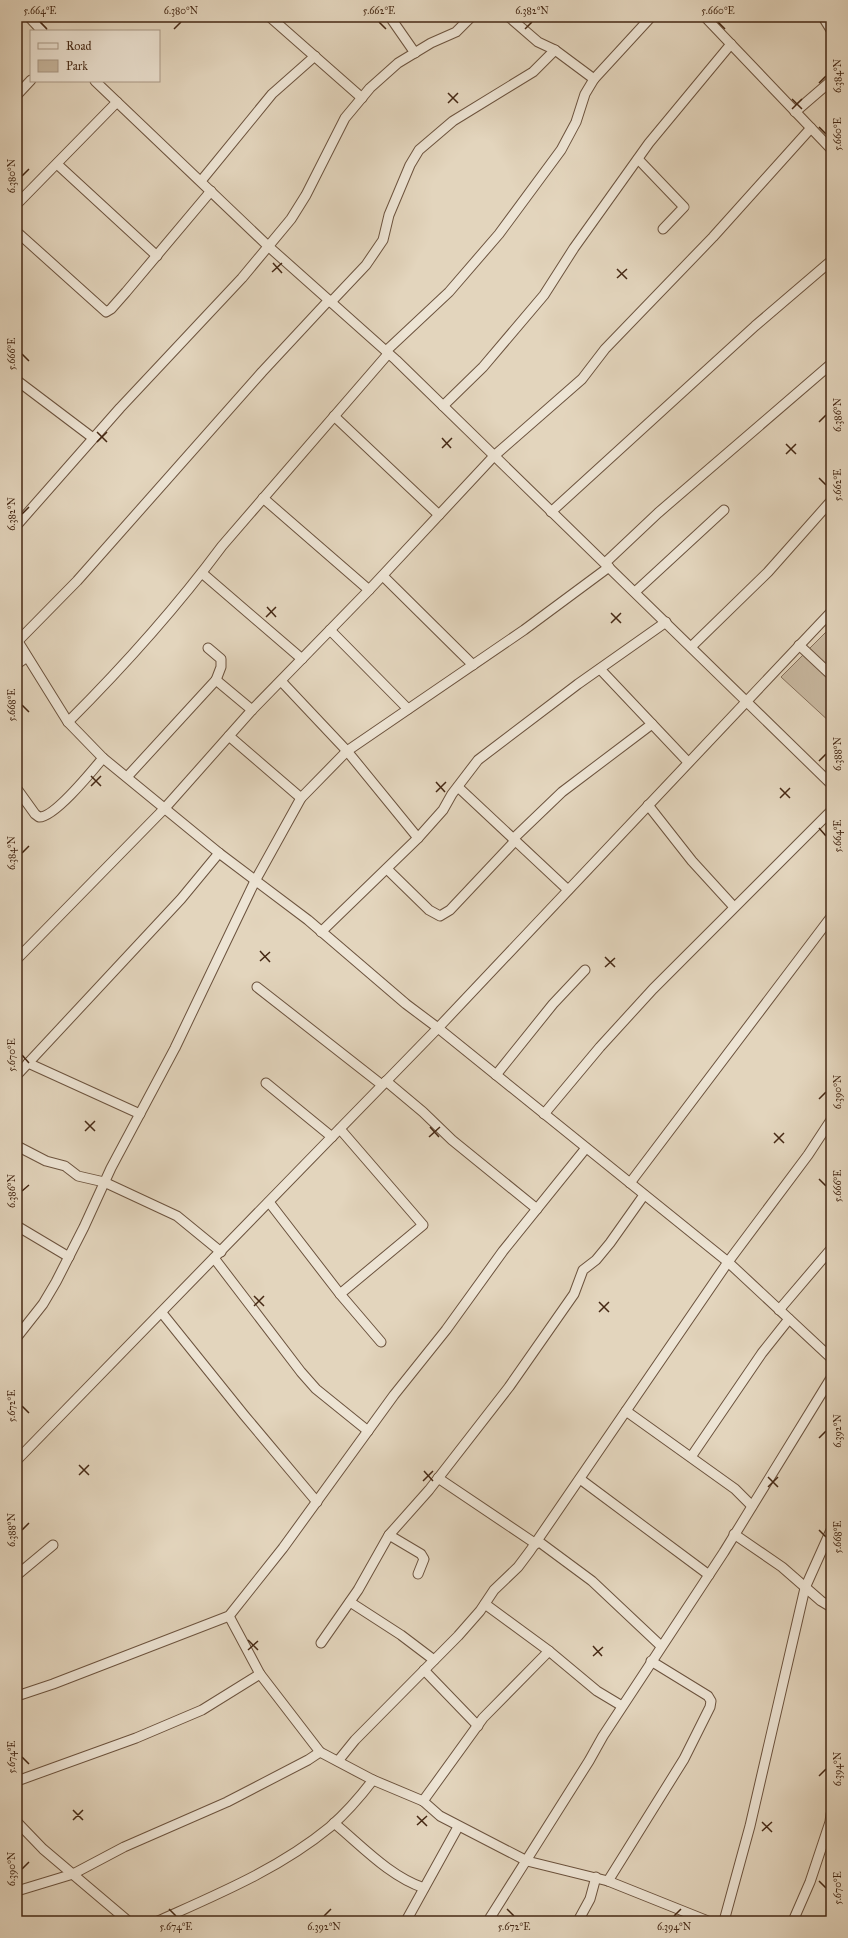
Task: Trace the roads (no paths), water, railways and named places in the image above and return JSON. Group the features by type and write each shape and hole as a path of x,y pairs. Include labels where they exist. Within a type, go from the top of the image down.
{"street":[{"path":"29,17 41,30"},
{"path":"270,17 362,98"},
{"path":"390,17 415,53"},
{"path":"17,525 93,438 242,278 291,219 306,195 345,118 370,88 398,63 456,32 471,17"},
{"path":"509,17 538,42 556,50 594,79"},
{"path":"68,722 119,669 202,573 222,546 387,352 449,292 499,234 536,186 561,150 576,122 586,94 594,79 651,17"},
{"path":"705,17 831,149"},
{"path":"827,19 831,30"},
{"path":"443,406 483,367 544,295 574,248 638,159 731,44"},
{"path":"556,50 534,72 453,121 419,150 410,165 389,215 383,240 366,265 251,383 77,581 17,640 26,657 68,722 104,758 219,854 321,932 406,1004 438,1028 728,1262 831,1358"},
{"path":"201,181 272,94 314,56"},
{"path":"17,95 30,81"},
{"path":"795,112 831,81"},
{"path":"96,82 268,246 387,352 692,647 831,784"},
{"path":"17,204 117,102"},
{"path":"17,959 165,808 252,710 383,576 494,456 582,379 605,349 713,236 811,128"},
{"path":"638,159 682,203 684,207 663,229"},
{"path":"57,164 157,256"},
{"path":"17,232 106,312 111,309 157,256 211,191"},
{"path":"551,512 755,326 831,260"},
{"path":"17,1337 43,1304 56,1282 104,1182 175,1048 255,881 301,798 348,751 473,665 607,565 658,513 831,364"},
{"path":"19,382 93,438"},
{"path":"334,416 439,515"},
{"path":"263,498 369,590"},
{"path":"692,647 768,572 831,501"},
{"path":"635,592 724,510"},
{"path":"202,573 302,659"},
{"path":"383,576 473,665"},
{"path":"17,1460 162,1313 438,1028 831,612"},
{"path":"321,932 418,838 443,810 458,786 478,760 666,622"},
{"path":"330,630 364,662 408,709"},
{"path":"799,645 831,675"},
{"path":"126,777 216,680 221,667 221,659 208,648"},
{"path":"17,664 26,657"},
{"path":"600,669 688,762"},
{"path":"216,680 252,710"},
{"path":"281,681 348,751 418,838"},
{"path":"387,869 429,910 440,916 450,910 514,840 562,792 652,724"},
{"path":"229,736 301,798"},
{"path":"17,789 35,814 39,817 45,817 71,794 104,758"},
{"path":"458,786 568,890"},
{"path":"648,805 692,861 734,907"},
{"path":"544,1114 600,1047 647,995 831,811"},
{"path":"17,1075 181,899 219,854"},
{"path":"630,1183 831,917"},
{"path":"496,1075 553,1004 586,970"},
{"path":"257,987 423,1112 452,1140 537,1209"},
{"path":"28,1064 140,1114"},
{"path":"266,1083 332,1137"},
{"path":"338,1761 355,1740 458,1636 494,1590 518,1566 537,1542 728,1262 808,1155 831,1120"},
{"path":"340,1129 423,1225 340,1294"},
{"path":"17,1146 46,1161 65,1166 78,1176 104,1182 177,1216 218,1255 311,1383 368,1430"},
{"path":"17,1696 53,1684 229,1616 283,1548 368,1430 446,1330 503,1251 586,1148"},
{"path":"321,1643 350,1602 389,1535 438,1478 510,1387 574,1294 583,1270 596,1260 610,1243 644,1194"},
{"path":"269,1202 340,1294 380,1342"},
{"path":"17,1226 69,1257"},
{"path":"779,1310 831,1249"},
{"path":"162,1313 244,1416 317,1502"},
{"path":"691,1457 762,1353 789,1319"},
{"path":"488,1921 527,1861 622,1706 752,1506 831,1378"},
{"path":"626,1411 735,1489 752,1506"},
{"path":"438,1478 537,1542 592,1581 661,1646"},
{"path":"580,1479 708,1575"},
{"path":"724,1921 751,1819 805,1588 831,1530"},
{"path":"734,1534 782,1567 805,1588 831,1607"},
{"path":"389,1535 421,1554 424,1559 418,1574"},
{"path":"17,1575 53,1545"},
{"path":"350,1602 401,1635 434,1660"},
{"path":"484,1604 549,1651 598,1691 622,1706"},
{"path":"229,1616 260,1674 320,1752 373,1780 423,1801 440,1816 527,1861 596,1877 708,1921"},
{"path":"423,1801 478,1726 549,1651"},
{"path":"608,1881 684,1759 710,1707 711,1701 708,1696 651,1661"},
{"path":"424,1670 478,1726"},
{"path":"17,1781 136,1738 202,1710 260,1674"},
{"path":"17,1891 73,1874 124,1847 227,1802 308,1760 320,1752"},
{"path":"158,1921 236,1886 268,1869 334,1823 352,1806 373,1780"},
{"path":"793,1921 810,1882 830,1822 831,1814"},
{"path":"17,1822 43,1849 128,1921"},
{"path":"334,1823 396,1874 408,1882 424,1888"},
{"path":"406,1921 458,1826"},
{"path":"578,1921 590,1899 596,1877"}]}
